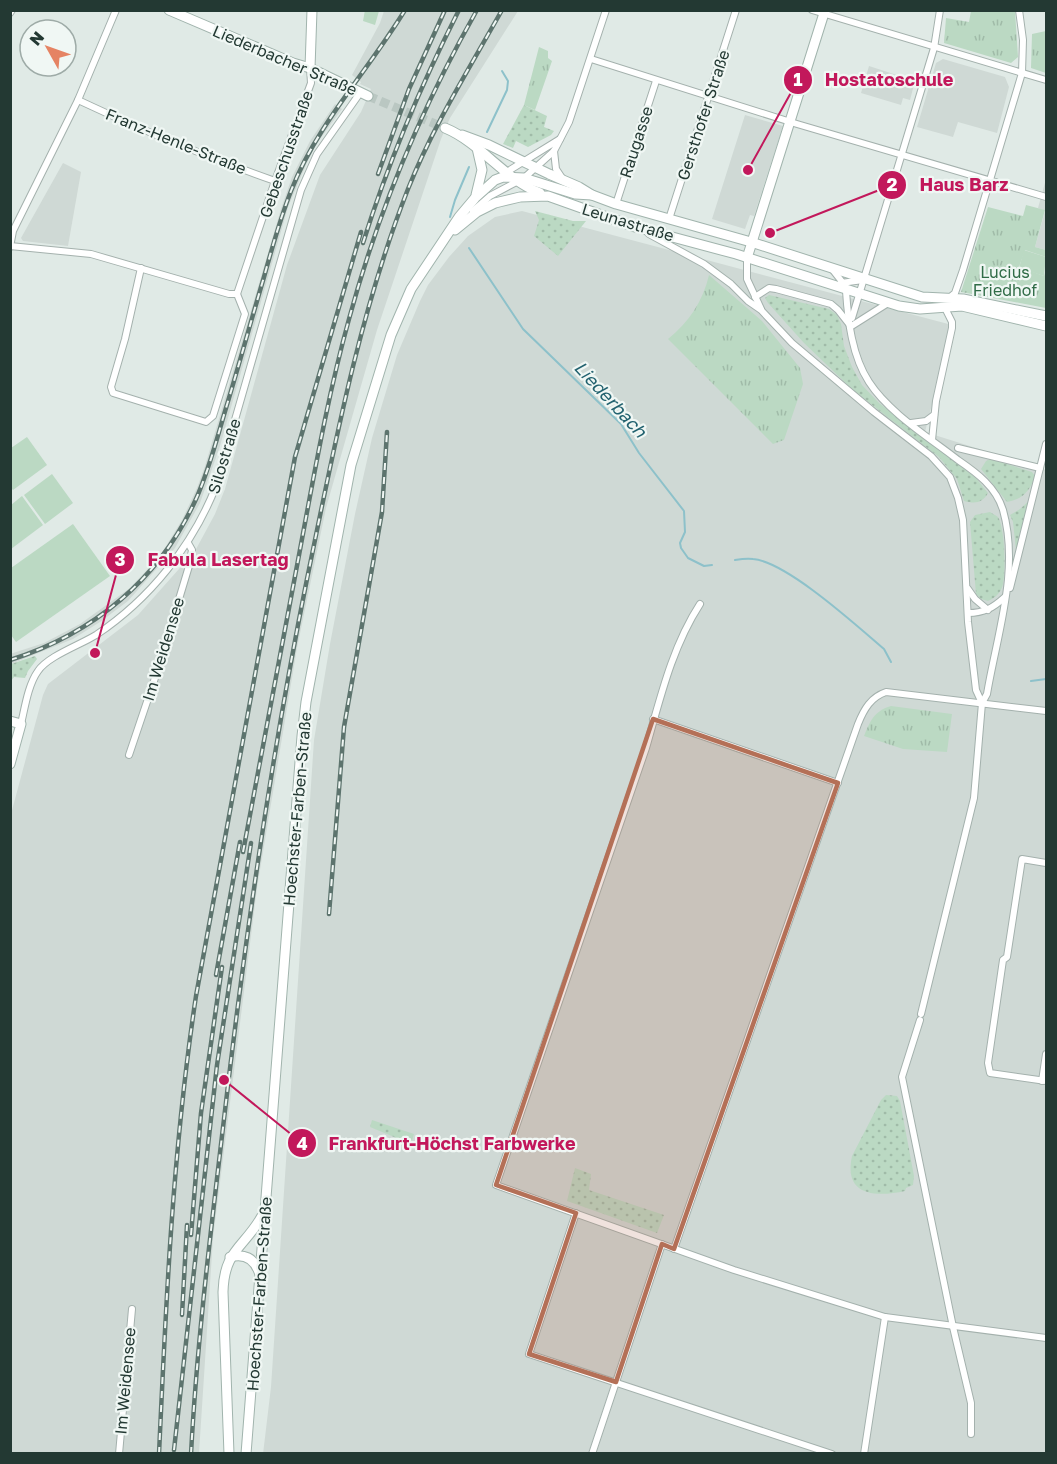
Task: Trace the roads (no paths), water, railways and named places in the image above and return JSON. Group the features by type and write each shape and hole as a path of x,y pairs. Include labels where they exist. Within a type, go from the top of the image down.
{"main road":[{"name":"Liederbacher Straße","path":"169,10 293,63 310,68 364,95"},
{"name":"Gebeschusstraße","path":"310,68 312,10"},
{"path":"747,258 824,12"},
{"path":"445,128 462,135 528,188 548,196"},
{"name":"Leunastraße","path":"462,135 489,145 528,165 579,186 592,195 616,204 751,242 922,297 949,298 1047,316"},
{"name":"Hoechster-Farben-Straße","path":"475,198 482,178 477,148"},
{"name":"Leunastraße","path":"495,180 515,177 575,194 592,195"},
{"name":"Hoechster-Farben-Straße","path":"246,1454 300,756 306,702 345,493 364,422 391,335 402,308 415,282 459,217 495,180"},
{"name":"Leunastraße","path":"444,240 477,212 503,201 529,196 548,196 635,226 845,287 859,295 910,309 962,306 1047,326"},
{"path":"10,721 21,724"},
{"name":"Silostraße","path":"10,764 21,724"},
{"path":"230,1454 223,1292 225,1273 230,1257 265,1212"},
{"path":"230,1257 249,1258 255,1263 260,1276"}],"street":[{"path":"116,10 78,100 14,231 11,247 91,254 141,268 229,294 237,294 245,314 213,416 206,422 113,393 111,387 125,339 141,268"},
{"path":"515,177 528,165 554,151 563,136 606,10"},
{"name":"Gersthofer Straße","path":"669,219 736,10"},
{"path":"812,10 1047,80"},
{"path":"850,327 934,48 939,10"},
{"path":"949,298 955,293 963,270 1022,73 1023,40 1019,10"},
{"path":"591,59 790,122 1047,196"},
{"name":"Gebeschusstraße","path":"237,294 311,83 310,68"},
{"name":"Raugasse","path":"616,204 656,81"},
{"name":"Silostraße","path":"21,724 33,680 40,667 82,644 124,613 188,543 204,515 216,486 301,190 317,154 364,95"},
{"name":"Franz-Henle-Straße","path":"78,100 202,155 275,181"},
{"path":"463,223 483,201 528,165 538,152 563,136"},
{"path":"554,151 556,169 566,182"},
{"path":"635,226 704,264 761,310 792,343 943,468 955,487 963,519 968,613 976,690 982,703"},
{"path":"747,258 747,279 761,310"},
{"path":"832,268 845,287 850,327 860,363 870,383 911,423 983,479 1002,507 1007,526 1005,597 987,693 982,703 974,798 920,1017 902,1077 953,1327 971,1403 971,1434"},
{"name":"Leunastraße","path":"845,287 864,280"},
{"path":"755,297 769,288 776,288 831,304 846,318 850,327"},
{"path":"850,327 888,303"},
{"path":"932,440 934,414 952,322 945,308"},
{"path":"911,423 926,422 934,414"},
{"path":"968,613 988,610 1005,597 1011,586 1047,444"},
{"path":"958,448 1040,468"},
{"name":"Im Weidensee","path":"129,755 189,566 192,550 188,543"},
{"path":"966,586 975,599 988,610"},
{"path":"700,603 685,630 653,719 646,748 496,1185 745,1274 885,1317 1047,1338"},
{"path":"674,1249 861,715 874,697 886,692 1047,711"},
{"path":"653,719 838,783"},
{"path":"1047,863 1022,859 1007,957 1003,960 988,1063 990,1073 1045,1081 1047,1054"},
{"path":"576,1213 529,1354 827,1453"},
{"path":"592,1454 662,1244"},
{"name":"Im Weidensee","path":"119,1454 132,1309"},
{"path":"864,1454 885,1317"}],"waterway":[{"name":"Liederbach","path":"487,132 507,90 508,81 502,71"},
{"name":"Liederbach","path":"450,217 469,167"},
{"name":"Liederbach","path":"469,248 523,329 621,424 639,453 684,511 685,532 680,543 688,558 704,566 712,565"},
{"name":"Liederbach","path":"735,560 751,559 784,571 840,611 884,649 891,662"},
{"name":"Liederbach","path":"1031,681 1046,679"}],"tunnel":[{"path":"368,96 445,128"}],"railway":[{"path":"10,660 69,635 96,619 121,600 143,578 181,528 196,499 209,465 276,234 291,191 302,166 329,120 405,10"},
{"path":"378,174 409,89 445,10"},
{"path":"363,243 406,125 459,10"},
{"path":"243,852 320,445 349,319 374,239 403,161 438,84 477,10"},
{"path":"191,1454 209,1244 250,916 270,781 294,646 338,431 375,284 408,189 440,120 502,10"},
{"path":"159,1454 176,1167 196,996 295,457 361,232"},
{"path":"329,914 344,727 382,512 387,432"},
{"path":"216,975 240,842"},
{"path":"174,1450 217,1065 251,843"},
{"path":"191,1235 201,1113 222,967"},
{"path":"182,1315 187,1225"}],"place":[{"name":"Hostatoschule","path":"748,170"},
{"name":"Haus Barz","path":"770,233"},
{"name":"Fabula Lasertag","path":"95,653"},
{"name":"Frankfurt-Höchst Farbwerke","path":"224,1080"}],"park label":[{"name":"Lucius Friedhof","path":"1005,281"}]}
